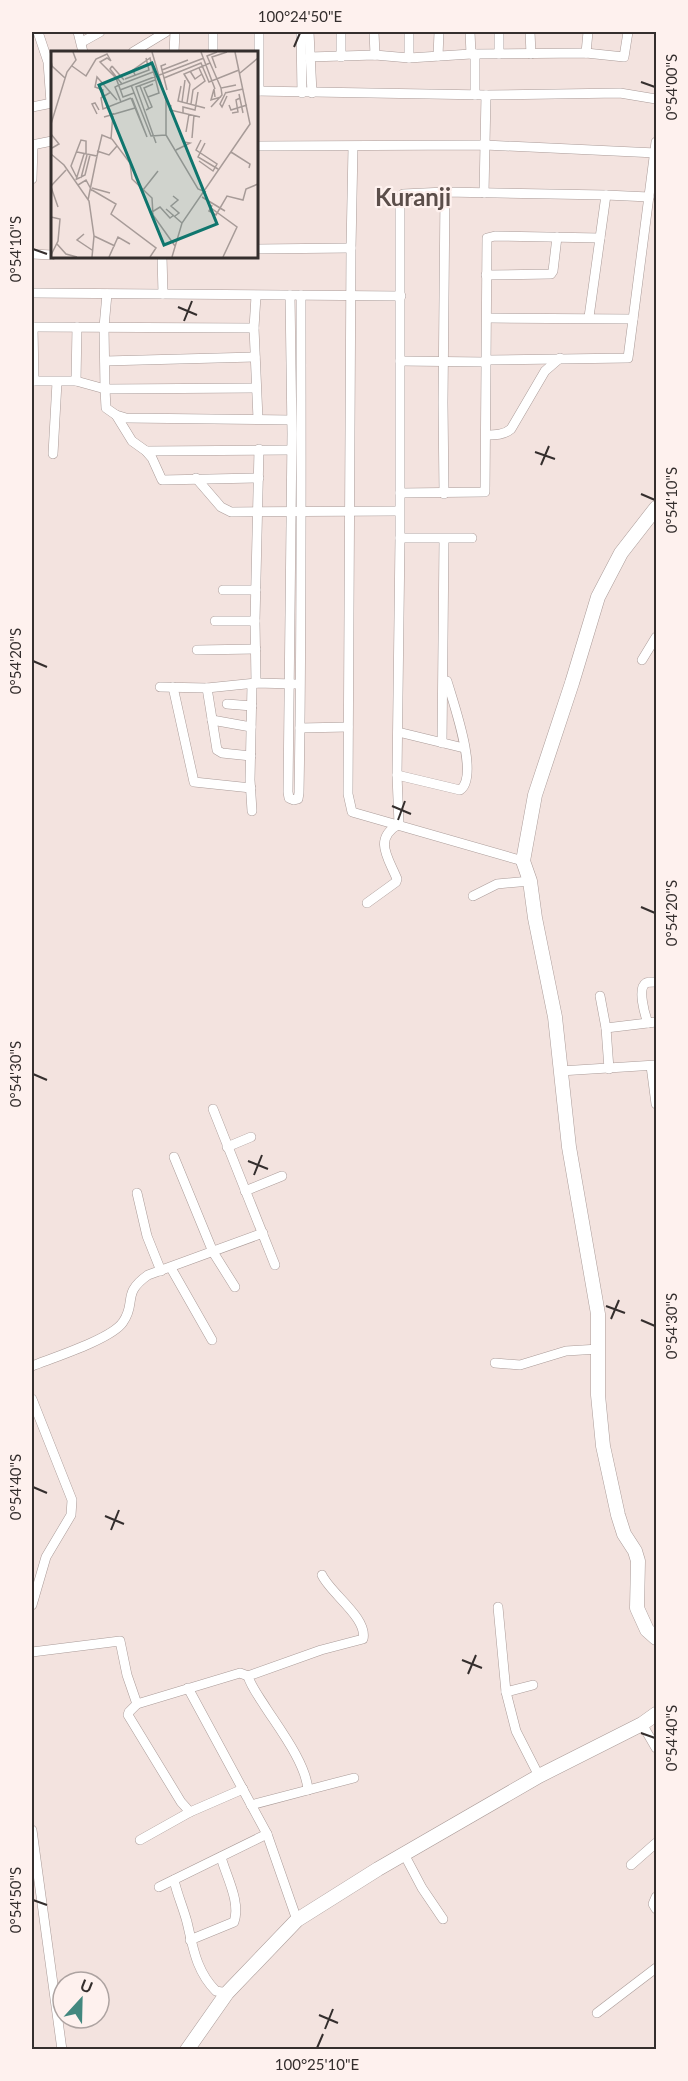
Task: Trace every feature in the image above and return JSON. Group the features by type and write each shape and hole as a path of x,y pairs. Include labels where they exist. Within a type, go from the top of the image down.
{"street":[{"path":"38,32 48,62 51,93"},
{"path":"78,32 82,47 100,32"},
{"path":"135,51 166,32"},
{"path":"174,51 175,32"},
{"path":"213,32 213,51"},
{"path":"259,32 258,91 475,95 620,93 657,99"},
{"path":"301,32 307,93"},
{"path":"307,93 309,32"},
{"path":"341,32 341,57"},
{"path":"374,32 375,55"},
{"path":"409,32 409,58"},
{"path":"438,56 439,32"},
{"path":"470,32 475,95"},
{"path":"499,32 499,54"},
{"path":"530,32 531,54"},
{"path":"586,53 588,32"},
{"path":"309,57 375,55 409,58 473,54 586,53 624,57 628,32"},
{"path":"484,193 486,95"},
{"path":"32,106 51,103"},
{"path":"32,179 32,145 51,141"},
{"path":"400,361 627,359 657,142"},
{"path":"258,146 485,145 656,153"},
{"path":"353,147 348,727 348,794 352,812 523,861"},
{"path":"399,824 397,775 400,200 403,194 445,192 649,197"},
{"path":"444,494 445,192"},
{"path":"589,317 606,195"},
{"path":"400,493 485,492 486,240 489,237 600,238"},
{"path":"486,275 551,274 557,237"},
{"path":"258,249 351,248"},
{"path":"32,254 51,255"},
{"path":"162,258 163,294"},
{"path":"32,293 401,296"},
{"path":"107,294 104,327 106,408 116,415 126,418 291,420"},
{"path":"290,295 291,450 296,512 300,684 299,793 298,799 294,800 289,798 288,792 289,684 296,512 301,295"},
{"path":"256,296 254,328 258,419"},
{"path":"487,318 633,319"},
{"path":"254,328 32,327 33,381 76,381 105,389 256,388"},
{"path":"76,381 77,327"},
{"path":"105,361 255,357"},
{"path":"486,435 507,433 511,429 545,371 560,358"},
{"path":"53,454 57,382"},
{"path":"116,415 132,441 146,451 156,465 162,480 259,478"},
{"path":"252,811 250,756 256,649 259,449"},
{"path":"146,451 291,450"},
{"path":"196,478 221,507 231,512 399,511"},
{"path":"655,515 621,553 598,597 535,795 523,861 530,881 555,1017 568,1147 598,1314 598,1395 603,1446 618,1515 624,1534 638,1561 637,1608 647,1630 657,1638"},
{"path":"400,538 472,538"},
{"path":"442,743 444,539"},
{"path":"223,590 256,590"},
{"path":"215,621 255,621"},
{"path":"642,660 657,637"},
{"path":"197,650 256,649"},
{"path":"397,775 460,790 467,782 463,738 443,670"},
{"path":"160,687 207,688 254,684 300,684"},
{"path":"173,687 194,782 251,788"},
{"path":"207,688 219,752 250,756"},
{"path":"227,704 252,706"},
{"path":"212,720 251,727"},
{"path":"300,729 348,727"},
{"path":"398,732 464,748"},
{"path":"367,903 396,882 397,879 384,847 386,835 399,824"},
{"path":"473,896 497,884 530,881"},
{"path":"606,1028 652,1022 642,991 643,985 647,982 657,982"},
{"path":"600,996 606,1028 609,1069"},
{"path":"560,1071 654,1066 655,1102 657,1104"},
{"path":"213,1109 226,1147 275,1265"},
{"path":"226,1147 251,1137"},
{"path":"174,1157 213,1252 234,1287"},
{"path":"245,1191 282,1176"},
{"path":"136,1193 147,1236 166,1270 212,1340"},
{"path":"32,1366 76,1350 122,1325 128,1314 135,1284 148,1275 263,1233"},
{"path":"495,1363 520,1365 566,1351 599,1349"},
{"path":"32,1399 72,1500 71,1515 46,1557 32,1605"},
{"path":"190,1812 181,1802 128,1715 129,1712 137,1704 188,1688 240,1673 248,1676 321,1650 363,1639 364,1635 358,1621 345,1603 327,1586 322,1575"},
{"path":"498,1607 506,1692 516,1731 538,1776"},
{"path":"32,1652 120,1641 127,1675 137,1704"},
{"path":"248,1676 299,1763 307,1779 308,1790"},
{"path":"506,1692 533,1685"},
{"path":"188,1688 267,1834 297,1920"},
{"path":"187,2049 227,1993 297,1920 538,1776 642,1724 657,1714"},
{"path":"642,1724 657,1748"},
{"path":"251,1805 354,1778"},
{"path":"140,1840 190,1812 243,1789"},
{"path":"32,1830 62,2049"},
{"path":"159,1887 267,1834"},
{"path":"631,1865 657,1843"},
{"path":"404,1854 422,1888 444,1919"},
{"path":"190,1940 234,1922 237,1915 221,1857"},
{"path":"174,1880 201,1971 216,1991 227,1993"},
{"path":"657,1897 653,1904 657,1909"},
{"path":"597,2013 657,1968"}],"district":[{"name":"Kuranji","path":"413,196"}]}
